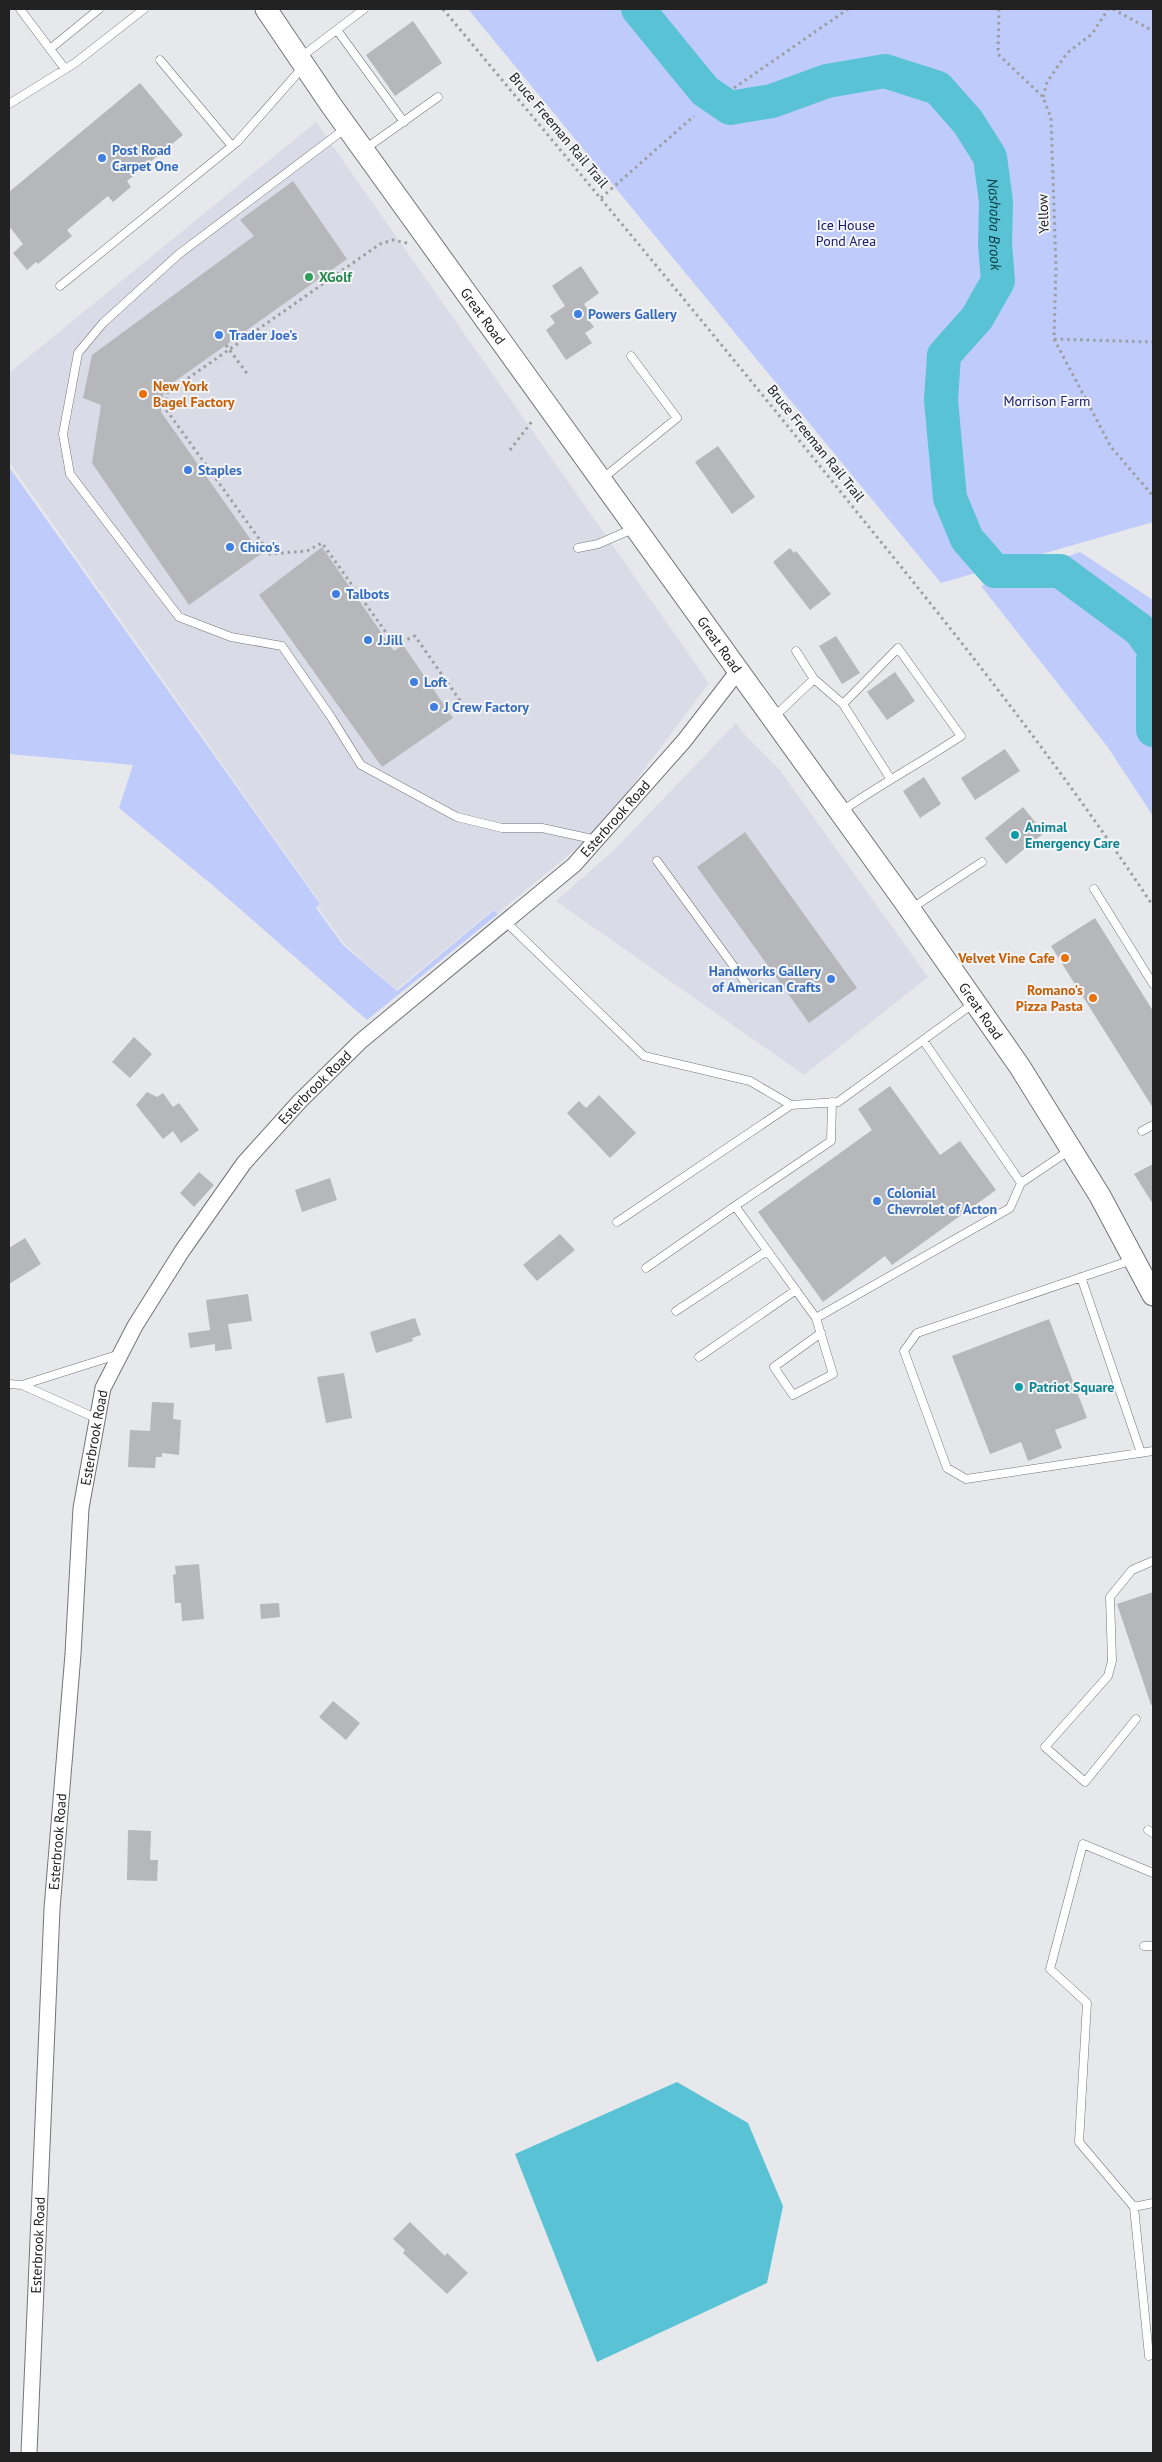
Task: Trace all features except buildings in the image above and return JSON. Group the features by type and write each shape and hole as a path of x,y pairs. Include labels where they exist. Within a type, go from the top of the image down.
{"main road":[{"name":"Great Road","path":"266,9 347,127 910,909 1020,1067 1072,1150 1153,1295"}],"street":[{"name":"Esterbrook Road","path":"29,2453 52,1909 73,1654 81,1508 103,1388 135,1326 182,1251 244,1162 300,1101 362,1041 574,865 684,741 738,671"}],"lane":[{"path":"20,9 65,69"},
{"path":"50,49 99,9"},
{"path":"9,104 65,69 144,9"},
{"path":"60,286 232,146 302,61 364,9"},
{"path":"337,30 404,122"},
{"path":"160,60 232,146"},
{"path":"364,150 438,97"},
{"path":"347,127 179,254 104,323 78,353 63,434 70,474 179,617 231,637 282,646 332,717 360,765 457,817 502,828 542,828 597,840"},
{"path":"601,480 677,418 631,356"},
{"path":"578,548 598,544 635,528"},
{"path":"840,812 890,778 908,771 961,736 898,648 843,704"},
{"path":"796,651 814,679 843,704 890,778"},
{"path":"772,718 814,679"},
{"path":"657,861 748,986"},
{"path":"910,909 982,862"},
{"path":"1094,889 1153,984"},
{"path":"505,921 644,1056 750,1080 791,1105"},
{"path":"617,1222 791,1105 838,1102 974,1003"},
{"path":"924,1040 1021,1184"},
{"path":"646,1268 831,1142 832,1102"},
{"path":"1142,1131 1153,1125"},
{"path":"816,1318 1010,1208 1021,1184 1072,1150"},
{"path":"735,1206 816,1318 821,1332 833,1374 793,1395 774,1366 821,1332"},
{"path":"676,1311 767,1251"},
{"path":"1134,1259 917,1333 904,1351 947,1468 966,1479 1153,1451"},
{"path":"1081,1277 1141,1452"},
{"path":"699,1357 796,1290"},
{"path":"22,1385 121,1353"},
{"path":"9,1384 22,1385 98,1419"},
{"path":"1136,1719 1085,1782 1045,1746 1108,1676 1112,1661 1110,1597 1132,1570 1153,1560"},
{"path":"1149,2356 1134,2207 1079,2142 1087,2003 1050,1969 1082,1844 1153,1873"},
{"path":"1144,1946 1153,1946"},
{"path":"1134,2207 1153,2203"}],"path":[{"name":"Bruce Freeman Rail Trail","path":"443,9 600,198 987,673 1106,835 1153,906"},
{"path":"734,88 848,9"},
{"name":"Yellow","path":"999,9 998,54 1043,97 1051,118 1056,267 1054,339"},
{"path":"1043,97 1047,82 1067,53 1092,34 1108,9"},
{"path":"1113,9 1153,31"},
{"path":"600,198 694,116"},
{"path":"415,244 393,240 384,241 167,393 165,408 270,554 307,552 322,543 395,645 415,636 468,712"},
{"path":"1153,342 1054,339 1111,447 1153,496"},
{"path":"226,344 248,375"},
{"path":"510,450 533,420"}],"shaded area":[{"path":"316,122 709,683 599,830 498,913 494,909 396,990 344,944 318,908 321,904 9,462 9,373"},
{"path":"736,723 746,736 779,769 928,977 804,1075 556,901 613,851"},
{"path":"677,2082 748,2123 783,2206 767,2283 597,2362 515,2154"}],"green space":[{"path":"468,9 1153,9 1153,522 941,583"},
{"path":"9,467 320,904 316,908 343,945 397,991 494,910 498,914 367,1020 216,888 119,808 133,765 9,754"},
{"path":"1080,552 1153,600 1153,816 1107,746 981,586"}],"waterway":[{"name":"Nashoba Brook","path":"638,9 705,91 730,108 772,101 827,81 885,71 938,88 968,122 990,157 996,202 995,244 998,281 977,318 944,355 941,400 950,498 967,539 995,571 1060,571 1140,630 1153,648"},
{"name":"Nashoba Brook","path":"1153,660 1153,730"}],"place":[{"name":"Post Road Carpet One","path":"102,158"},
{"name":"XGolf","path":"309,277"},
{"name":"Powers Gallery","path":"578,314"},
{"name":"Trader Joe's","path":"219,335"},
{"name":"New York Bagel Factory","path":"143,394"},
{"name":"Staples","path":"188,470"},
{"name":"Chico's","path":"230,547"},
{"name":"Talbots","path":"336,594"},
{"name":"J.Jill","path":"368,640"},
{"name":"Loft","path":"414,682"},
{"name":"J Crew Factory","path":"434,707"},
{"name":"Animal Emergency Care","path":"1015,835"},
{"name":"Velvet Vine Cafe","path":"1065,958"},
{"name":"Handworks Gallery of American Crafts","path":"831,979"},
{"name":"Romano's Pizza Pasta","path":"1093,998"},
{"name":"Colonial Chevrolet of Acton","path":"877,1201"},
{"name":"Patriot Square","path":"1019,1387"}],"park label":[{"name":"Ice House Pond Area","path":"846,234"},
{"name":"Morrison Farm","path":"1047,401"}]}
